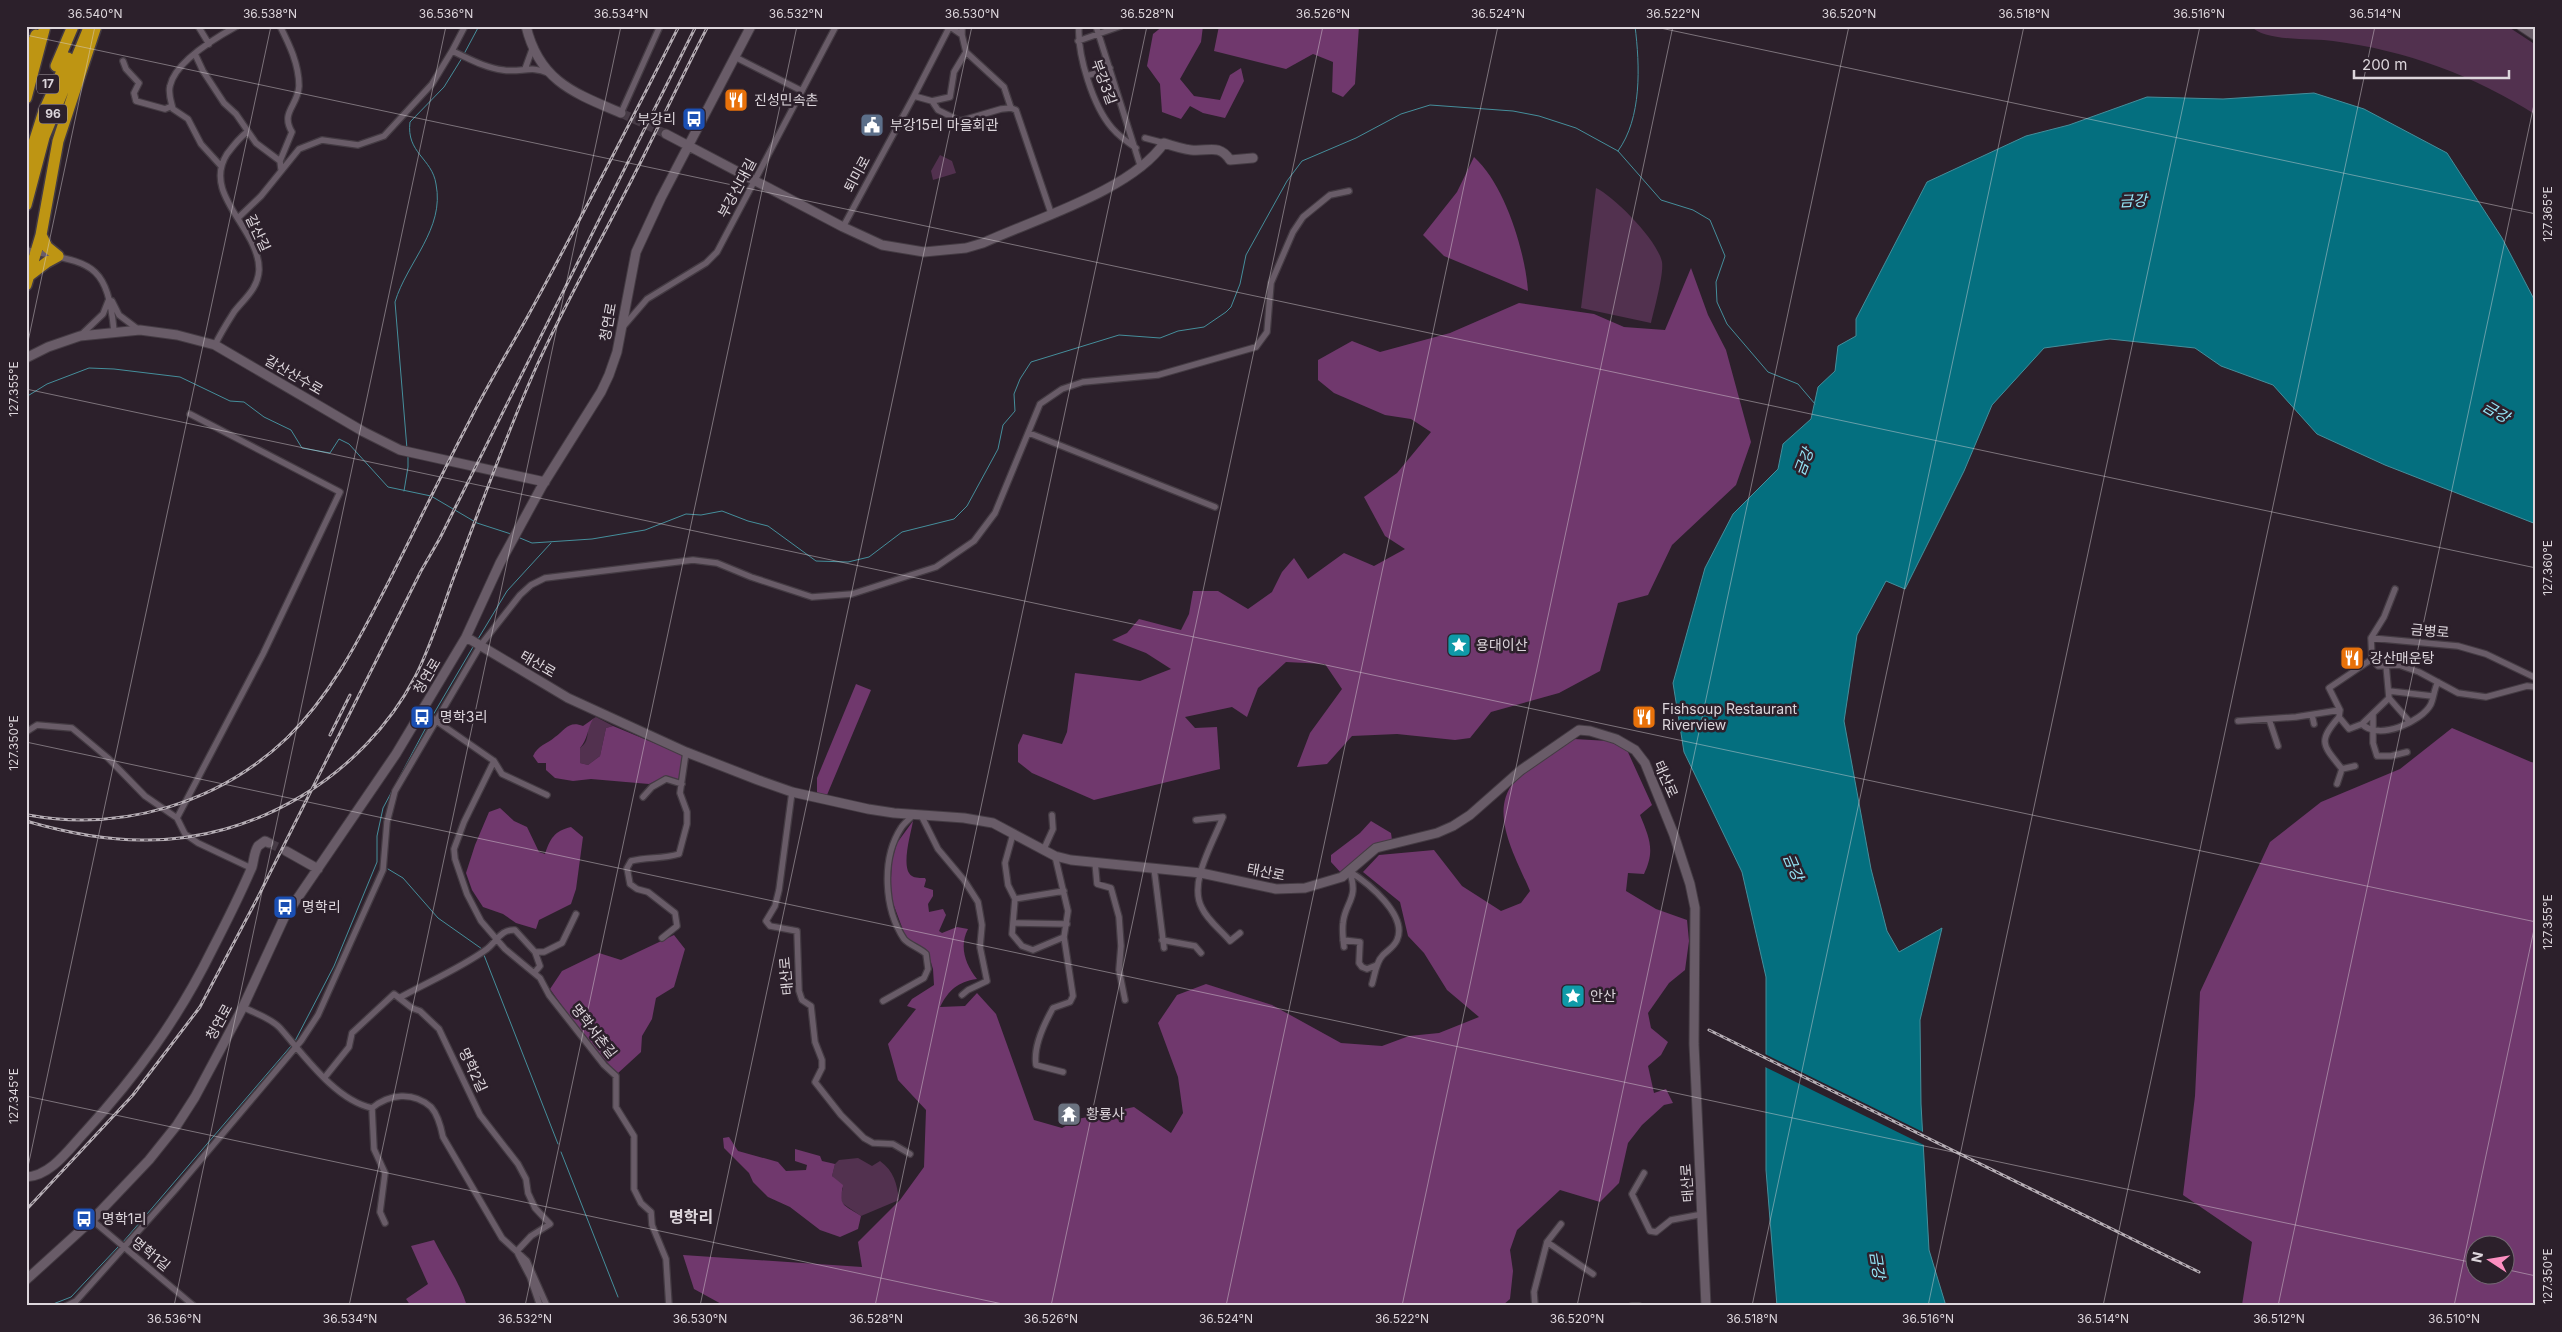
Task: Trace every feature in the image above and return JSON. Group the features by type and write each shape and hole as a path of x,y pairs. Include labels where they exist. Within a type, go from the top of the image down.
{"highway":[{"path":"26,56 34,26"},
{"path":"26,60 39,26"},
{"name":"96","path":"26,98 45,26"},
{"name":"17","path":"26,142 33,118 73,26"},
{"name":"17","path":"26,168 44,111 81,26"},
{"name":"96","path":"26,204 44,137 90,26"},
{"path":"28,280 31,251 41,235 58,141 96,26"},
{"path":"28,280 47,262 58,256 48,247 41,235"}],"street":[{"path":"198,26 209,44"},
{"path":"237,26 209,44 185,63 171,82 170,97 172,106 188,120 201,144 221,166 234,144 248,132"},
{"path":"280,26 292,49 299,85 296,102 286,116 287,124 292,132 280,161 281,169"},
{"path":"238,218 261,196 299,149 312,142 334,140 358,146 384,136 432,84 453,52 464,26"},
{"path":"526,26 533,47 550,74 559,83 621,114 660,26"},
{"name":"청연로","path":"26,1280 92,1220 149,1160 177,1125 243,1007 284,918 422,711 468,638 500,563 544,484 601,392 617,352 636,252 646,227 751,26"},
{"name":"부강신대길","path":"621,329 647,299 706,263 717,252 836,26"},
{"path":"962,35 950,26 914,96 932,101 950,97 957,64 966,52"},
{"path":"962,26 966,52 1004,87 1011,108"},
{"name":"부강3길","path":"1079,26 1078,41 1087,76 1104,116 1112,128 1136,148"},
{"name":"부강3길","path":"1096,26 1142,168"},
{"path":"1078,41 1121,26"},
{"path":"2520,26 2536,36"},
{"path":"525,68 533,47"},
{"path":"453,52 498,69 515,71 525,68 540,69 550,74"},
{"path":"195,54 224,103 236,114 256,144 280,161"},
{"path":"735,57 802,91"},
{"path":"123,61 126,70 139,83 134,93 136,101 165,109 172,106"},
{"path":"1087,76 1110,68"},
{"name":"퇴미로","path":"843,227 914,96"},
{"path":"932,101 938,110 960,121 1001,108 1016,110 1051,213"},
{"path":"666,134 843,227 882,245 899,249 944,251 982,243 1131,176 1142,168 1164,143"},
{"path":"1145,138 1190,150 1216,148 1225,152 1230,160 1253,158"},
{"name":"갈산길","path":"215,345 236,310 253,289 259,271 253,247 221,187 219,170 221,166"},
{"path":"66,1306 76,1301 176,1189 294,1047 318,1015 383,870 387,822 395,791 480,646 520,595 545,578 693,560 718,563 750,577 812,597 852,594 936,567 974,541 995,513 1030,433 1040,404 1062,389 1083,382 1158,375 1256,347 1267,332 1272,283 1293,232 1303,217 1330,195 1349,191"},
{"path":"31,251 79,261 92,267 103,280 119,315 140,330"},
{"path":"110,297 114,331"},
{"path":"80,336 103,314 110,297"},
{"name":"갈산산수로","path":"26,358 48,347 80,336 114,331 140,330 177,335 215,345 364,432 406,452 544,484"},
{"path":"177,818 263,654 340,492 190,414"},
{"path":"1030,433 1215,507"},
{"path":"2395,589 2384,617 2371,638 2372,660 2378,666 2399,665 2458,693 2486,697 2527,686 2536,687"},
{"name":"태산로","path":"468,638 568,698 686,752 792,792 868,809 993,823 1054,856 1201,873 1288,890 1305,888 1328,881 1349,871 1376,848 1437,833 1453,826 1470,815 1521,770 1578,730 1590,730 1616,739 1635,750 1645,763 1674,835 1690,884 1694,908 1694,1054 1700,1193 1704,1214 1706,1306"},
{"name":"금병로","path":"2371,638 2458,646 2486,654 2536,678"},
{"path":"2342,769 2325,745 2324,738 2326,732 2338,717 2340,710 2329,688 2372,660"},
{"path":"2386,666 2389,698 2409,721"},
{"path":"2362,724 2372,730 2388,731 2409,721 2425,711 2431,703 2438,682"},
{"path":"2389,691 2432,696"},
{"path":"2338,717 2349,729 2362,724 2389,698"},
{"path":"2238,721 2312,715 2340,710"},
{"path":"422,711 494,761 502,774 536,788 547,795"},
{"path":"2373,714 2373,743 2377,756 2391,756 2407,752"},
{"path":"2312,715 2314,724"},
{"path":"2269,719 2278,746"},
{"path":"26,732 37,725 72,728 108,758 145,796 177,818 185,834 198,843 251,868"},
{"path":"662,938 677,926 675,913 648,892 637,889 630,884 627,868 630,861 647,857 667,858 679,854 687,824 687,812 680,794 686,752"},
{"name":"명학서촌길","path":"494,761 464,822 454,848 455,859 472,904 481,920 498,938 505,949 535,972 549,995 616,1076 616,1107 634,1136 634,1189 641,1203 651,1212 652,1226 666,1259 669,1306"},
{"path":"2342,769 2355,766"},
{"path":"2337,784 2342,769"},
{"path":"643,797 652,787 666,779 682,784"},
{"name":"태산로","path":"792,792 779,890 775,906 766,921 770,926 798,931 799,990 802,1000 811,1006 816,1042 822,1060 822,1068 815,1082 840,1115 864,1138 873,1143 893,1144 910,1154"},
{"path":"883,1001 924,978 928,969 926,954 905,940 888,893 890,858 895,842 901,828 918,814 938,849 964,880 978,902 982,925 980,948 987,981 962,995"},
{"path":"1043,851 1053,829 1052,815"},
{"path":"1196,820 1223,817 1201,873 1197,888 1197,898 1203,910 1230,941 1240,932"},
{"path":"1013,834 1005,869 1015,899 1012,934 1022,946 1033,950 1064,937"},
{"path":"26,1177 41,1174 57,1161 121,1091 156,1047 197,980 251,868 258,846 265,841 269,843"},
{"path":"286,851 318,869"},
{"path":"1054,856 1068,911 1064,937 1073,996 1070,1002 1052,1008 1039,1042 1035,1060 1036,1065 1063,1072"},
{"path":"1094,862 1097,884 1111,888 1119,917 1121,946 1119,970 1125,1000"},
{"path":"1154,868 1163,925 1162,940 1164,948"},
{"path":"1344,947 1343,921 1351,904 1353,890 1349,871"},
{"path":"1349,871 1361,878 1396,915 1399,925 1397,940 1378,965 1372,984"},
{"path":"1015,899 1064,891"},
{"path":"535,952 544,952 562,943 576,914"},
{"path":"1014,923 1067,924"},
{"path":"325,1077 349,1047 352,1033 394,994 399,998 488,948 503,932 515,930 535,952 540,966 535,972"},
{"path":"1162,940 1195,946 1201,953"},
{"path":"1343,940 1360,942 1359,963 1362,968 1367,969 1378,965"},
{"name":"명학2길","path":"399,998 412,1008 420,1011 440,1029 480,1115 518,1164 526,1179 528,1193 535,1208 550,1224 531,1236 517,1252"},
{"path":"243,1007 279,1026 294,1047 325,1077 354,1101 372,1108"},
{"path":"372,1108 381,1100 399,1095 431,1108 440,1123 443,1137 502,1238 527,1261 546,1306"},
{"path":"372,1108 374,1149 385,1173 380,1212 385,1223"},
{"path":"1644,1173 1632,1194 1650,1231 1656,1232 1672,1220 1704,1214"},
{"name":"명학1길","path":"92,1220 194,1306"},
{"path":"1535,1306 1534,1292 1548,1242 1561,1224"},
{"path":"1548,1242 1593,1274"},
{"path":"517,1252 530,1277 540,1306"},
{"path":"1632,1306 1639,1306"}],"shaded area":[{"path":"1163,26 1203,26 1201,42 1180,79 1194,96 1220,100 1230,75 1241,68 1244,81 1225,118 1203,113 1190,106 1181,119 1162,112 1160,84 1147,66 1153,34"},
{"path":"1219,26 1359,26 1355,84 1343,97 1332,92 1333,62 1313,54 1286,69 1214,51"},
{"path":"2251,26 2507,26 2536,45 2536,115 2489,88 2413,58 2360,45 2266,35"},
{"path":"940,155 952,161 956,173 933,180 931,171"},
{"path":"1474,157 1495,184 1512,220 1523,257 1528,291 1444,256 1423,235 1457,192"},
{"path":"1596,188 1614,200 1635,220 1659,253 1662,262 1662,275 1651,323 1581,308"},
{"path":"1691,268 1708,315 1726,350 1751,442 1736,485 1672,545 1648,595 1618,603 1600,671 1559,693 1491,712 1470,738 1455,740 1397,734 1352,736 1327,764 1297,767 1310,733 1342,689 1325,664 1286,662 1258,688 1247,717 1232,707 1185,717 1195,728 1217,727 1220,769 1094,800 1032,773 1018,762 1018,745 1023,734 1062,744 1067,732 1075,673 1140,681 1171,669 1146,653 1112,640 1127,633 1139,619 1181,630 1189,614 1193,591 1218,591 1248,609 1272,592 1282,572 1294,558 1308,579 1344,553 1374,566 1405,549 1385,536 1364,497 1397,473 1431,432 1411,419 1385,415 1334,393 1318,380 1318,360 1352,341 1380,352 1450,333 1519,303 1594,314 1624,327 1665,330"},
{"path":"856,684 871,690 827,795 817,793 817,778"},
{"path":"596,717 613,726 606,728 600,756 588,765 580,763 580,748 586,741 590,722"},
{"path":"593,719 585,741 580,748 580,763 588,765 600,756 606,728 613,726 683,755 681,782 664,777 649,784 591,779 573,781 555,778 546,770 546,763 538,763 533,756 540,747 571,725 578,724 583,726"},
{"path":"2452,728 2536,763 2536,1306 2177,1306 2242,1305 2252,1242 2183,1195 2195,1096 2200,992 2270,842 2321,802 2400,769"},
{"path":"1574,739 1609,741 1627,750 1652,805 1640,815 1650,845 1647,866 1644,874 1628,873 1626,891 1656,909 1687,920 1689,941 1685,970 1669,983 1648,1013 1651,1028 1668,1042 1661,1055 1648,1066 1654,1093 1666,1089 1673,1103 1664,1105 1642,1125 1628,1143 1619,1183 1600,1202 1560,1190 1517,1230 1510,1250 1513,1271 1510,1299 1503,1305 725,1306 694,1289 683,1255 862,1267 858,1242 900,1200 924,1167 926,1110 898,1080 888,1044 916,1009 907,1006 912,999 934,985 933,969 928,953 906,938 890,895 892,860 897,843 913,821 907,859 909,872 913,877 925,878 924,887 933,890 933,896 928,904 929,912 943,909 946,915 939,931 942,933 957,927 968,929 964,942 965,955 969,967 977,979 964,982 954,988 940,1007 965,1006 977,993 996,1014 1034,1120 1062,1128 1078,1119 1134,1107 1171,1133 1183,1113 1178,1077 1158,1023 1177,995 1206,984 1272,1005 1341,1043 1382,1046 1409,1036 1439,1033 1479,1017 1447,990 1424,953 1408,936 1400,902 1363,872 1379,855 1434,850 1462,886 1501,911 1521,903 1530,891 1507,836 1504,808 1507,794 1514,782 1526,771"},
{"path":"500,808 514,821 527,827 539,852 545,854 554,836 565,829 571,827 583,837 576,889 571,904 539,920 536,929 516,923 503,914 483,907 472,890 466,873 489,812"},
{"path":"1371,821 1391,833 1392,840 1342,874 1331,862 1331,855 1360,833"},
{"path":"674,935 685,949 674,987 656,998 652,1019 642,1036 641,1052 617,1074 575,1024 550,989 562,971 599,953 621,960"},
{"path":"729,1137 738,1151 778,1162 786,1171 806,1170 807,1165 795,1161 795,1149 820,1156 822,1161 835,1164 832,1176 843,1185 841,1197 843,1204 861,1216 858,1229 840,1237 820,1230 790,1207 768,1197 753,1182 749,1173 724,1148 723,1138"},
{"path":"858,1158 872,1166 880,1161 889,1169 894,1178 899,1200 861,1216 842,1203 840,1197 843,1188 832,1176 835,1164 839,1160"},
{"path":"434,1240 467,1306 411,1306 406,1299 428,1284 411,1246"}],"water":[{"name":"금강","path":"2314,93 2364,109 2447,153 2502,238 2536,303 2536,524 2385,465 2317,434 2273,385 2221,366 2195,348 2110,339 2044,348 1992,405 1964,471 1905,589 1886,581 1857,635 1844,721 1871,869 1887,931 1899,952 1942,928 1920,1020 1921,1104 1929,1250 1946,1306 1777,1306 1766,1170 1766,977 1742,872 1684,752 1673,683 1705,568 1733,514 1778,469 1783,444 1811,419 1818,387 1835,371 1838,346 1856,336 1856,319 1927,182 2026,136 2069,125 2147,97 2223,99"}],"pier":[{"path":"1763,1053 1925,1133 1926,1146 1763,1066"}],"waterway":[{"path":"464,54 479,26"},
{"path":"1618,151 1626,138 1635,107 1638,74 1635,26"},
{"path":"407,449 395,302 430,231 435,216 437,200 434,175 415,148 410,132 410,122 444,87 462,58"},
{"path":"520,538 532,543 592,539 645,530 686,514 701,515 722,511 768,526 816,561 848,562 869,557 902,532 954,519 967,506 998,449 1003,425 1015,411 1014,394 1020,379 1031,362 1119,335 1160,338 1178,331 1204,327 1231,307 1240,284 1246,255 1287,181 1302,161 1356,138 1401,114 1430,105 1513,111 1539,116 1576,128 1618,151 1661,200 1693,210 1710,220 1725,256 1716,282 1717,302 1727,324 1768,372 1798,384 1815,404"},
{"path":"26,397 47,384 89,368 180,377 230,401 244,402 264,417 291,430 302,448 330,453 339,439 349,444 388,487 431,496 477,523 511,534"},
{"path":"404,491 408,455"},
{"path":"478,639 507,591 551,543"},
{"path":"433,715 473,647"},
{"path":"295,1041 334,966 377,862 377,836 383,808 430,720"},
{"path":"388,869 403,878 438,918 482,949"},
{"path":"484,955 558,1144"},
{"path":"123,1242 291,1046"},
{"path":"561,1152 618,1297"},
{"path":"48,1306 71,1297 118,1247"}],"tunnel":[{"path":"621,113 666,134"},
{"path":"269,843 286,851"}],"railway":[{"path":"28,815 63,819 98,819 133,816 166,808 199,796 230,780 260,761 287,738 303,721 330,686 365,627 491,380 567,243 679,26"},
{"path":"26,1210 133,1095 200,1007 259,895 421,571 440,538 696,26"},
{"path":"26,821 83,835 127,840 184,838 225,829 264,815 301,796 335,773 366,745 393,713 421,665 503,447 534,372 708,26"},
{"path":"330,735 350,695"},
{"path":"1709,1030 2199,1272"}],"place":[{"name":"진성민속촌","path":"736,100"},
{"name":"부강리","path":"694,119"},
{"name":"부강15리 마을회관","path":"872,125"},
{"name":"용대이산","path":"1459,645"},
{"name":"강산매운탕","path":"2352,658"},
{"name":"명학3리","path":"422,717"},
{"name":"Fishsoup Restaurant Riverview","path":"1644,717"},
{"name":"명학리","path":"285,907"},
{"name":"안산","path":"1573,996"},
{"name":"황룡사","path":"1069,1114"},
{"name":"명학1리","path":"84,1219"}],"district":[{"name":"명학리","path":"691,1217"}]}
